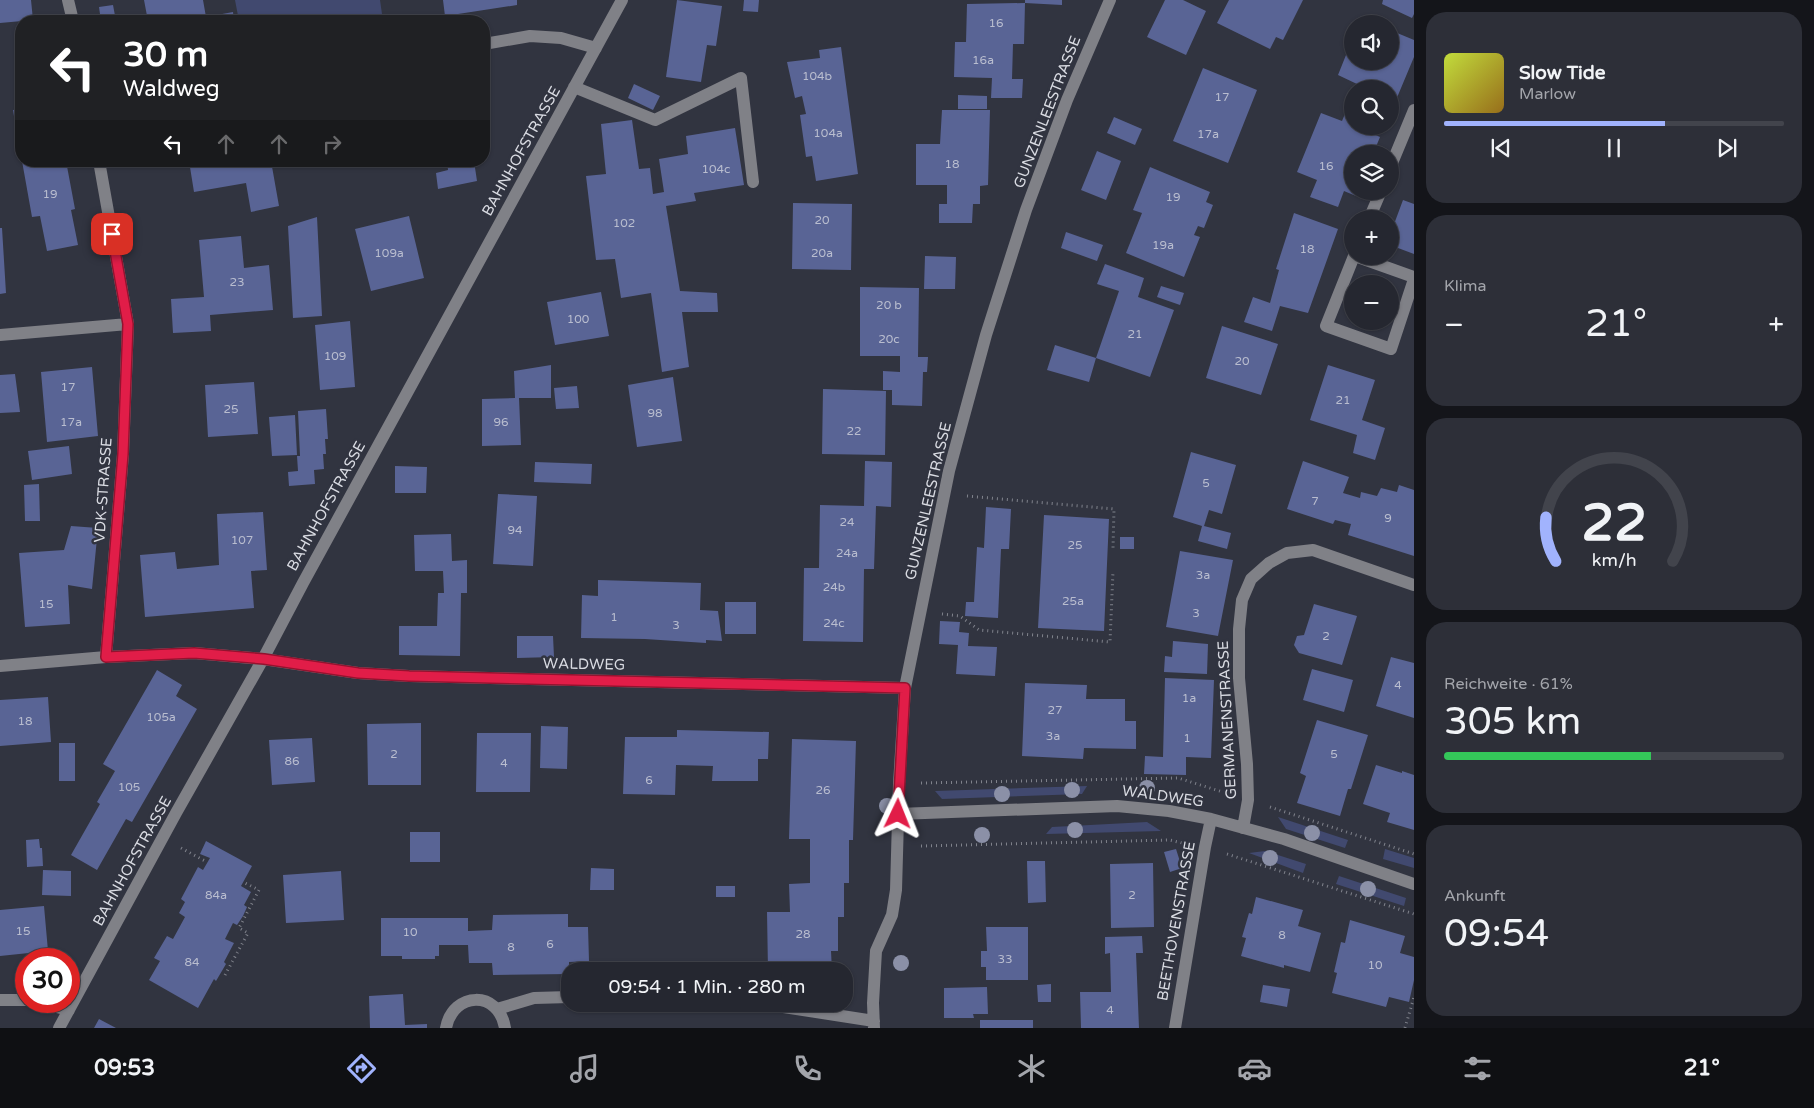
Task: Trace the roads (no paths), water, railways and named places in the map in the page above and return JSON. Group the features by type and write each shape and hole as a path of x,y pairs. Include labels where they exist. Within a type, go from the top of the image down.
{"street":[{"path":"68,0 71,15"},
{"name":"BAHNHOFSTRASSE","path":"80,990 264,659 303,583 622,0"},
{"name":"GUNZENLEESTRASSE","path":"874,1025 876,951 892,915 896,890 905,688 949,471 986,335 1026,210 1067,100 1110,0"},
{"path":"490,43 530,36 561,38 596,48"},
{"path":"574,88 655,120 741,78 754,182"},
{"path":"1399,146 1412,114"},
{"name":"VDK-STRASSE","path":"100,167 128,324 123,454 106,657"},
{"path":"1350,265 1326,326 1391,349 1414,278 1379,265"},
{"path":"0,335 128,324"},
{"name":"GERMANENSTRASSE","path":"1243,828 1248,800 1247,764 1238,678 1238,629 1242,600 1251,579 1269,562 1288,553 1313,550 1414,585"},
{"name":"WALDWEG","path":"0,666 106,657 194,653 264,659 358,673 409,676 905,688"},
{"name":"WALDWEG","path":"898,814 1117,806 1169,811 1211,819 1284,839 1414,884"},
{"name":"BEETHOVENSTRASSE","path":"1175,1028 1211,819"},
{"path":"497,1009 534,998 561,998"},
{"path":"0,1000 15,1000"},
{"path":"446,1028 448,1018 453,1010 470,1000 480,1000 489,1003 497,1009 502,1017 505,1028"},
{"path":"806,1012 874,1025"},
{"name":"BAHNHOFSTRASSE","path":"59,1028 67,1013"}]}
